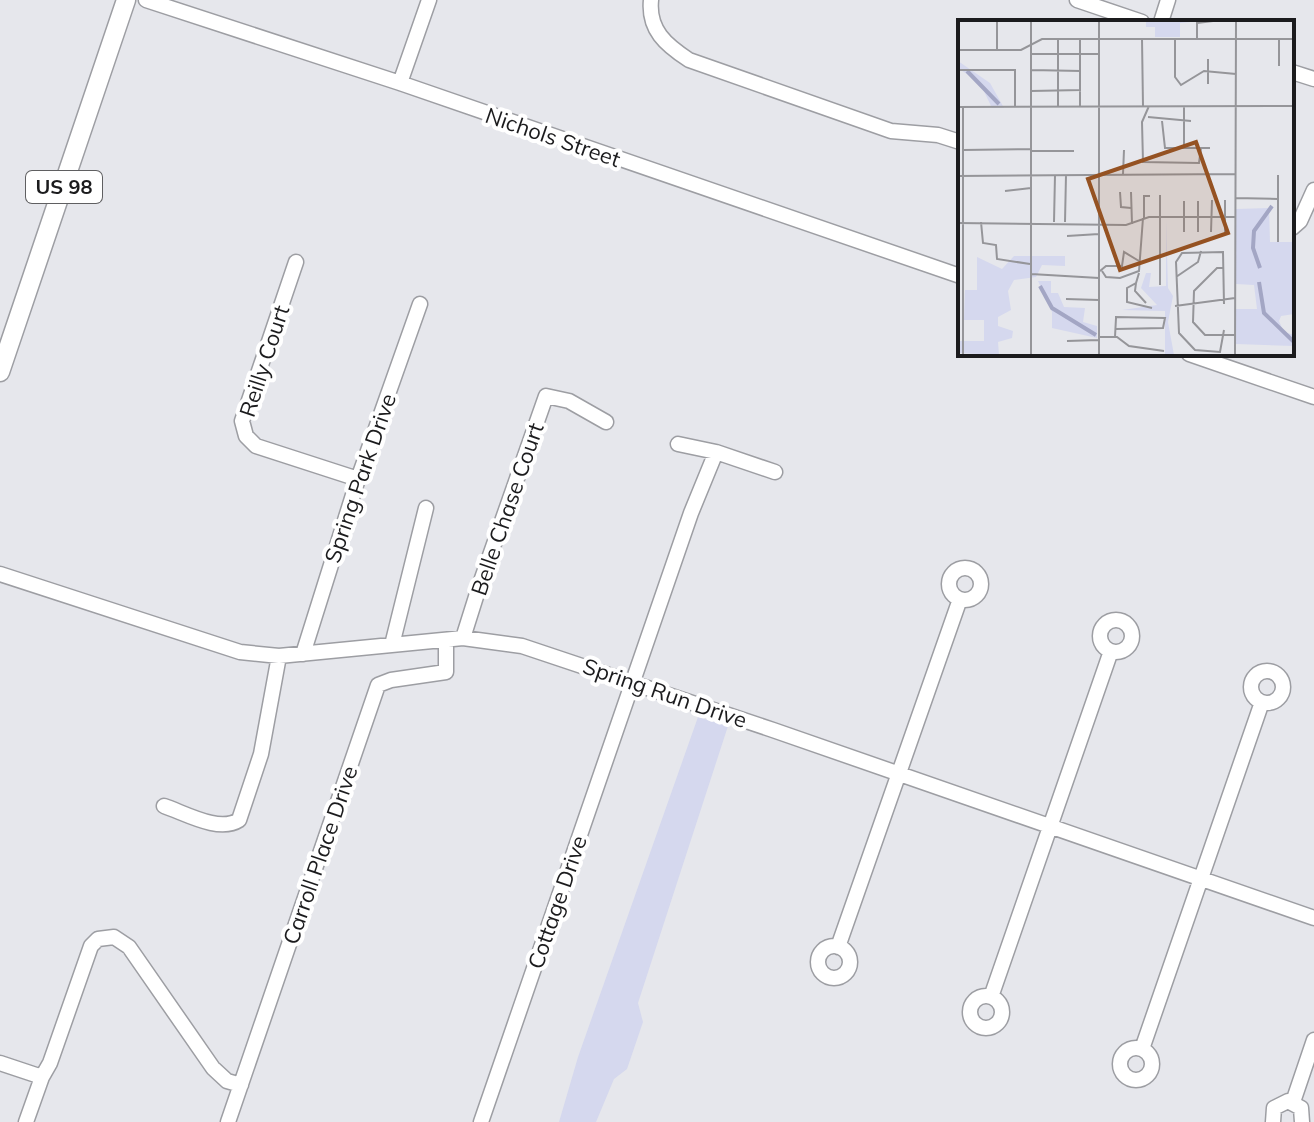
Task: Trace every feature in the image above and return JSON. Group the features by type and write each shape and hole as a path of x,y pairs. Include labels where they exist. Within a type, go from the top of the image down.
{"main road":[{"name":"US 98","path":"0,372 126,0"}],"street":[{"name":"Nichols Street","path":"146,0 400,83 958,275"},
{"path":"400,83 429,0"},
{"path":"651,0 654,28 667,46 689,60 891,131 938,135 958,141"},
{"path":"1077,0 1136,20"},
{"path":"1162,20 1168,0"},
{"path":"1294,73 1314,79"},
{"path":"1294,226 1300,221 1314,190"},
{"name":"Reilly Court","path":"296,262 242,421 246,436 256,446 358,479"},
{"name":"Spring Park Drive","path":"303,654 358,479 420,304"},
{"path":"1195,356 1314,397"},
{"name":"Belle Chase Court","path":"463,638 546,396 569,401 606,422"},
{"path":"678,444 716,452 775,472"},
{"name":"Cottage Drive","path":"481,1122 691,513 716,452"},
{"path":"392,645 426,508"},
{"name":"Spring Run Drive","path":"0,574 240,652 279,656 463,638 522,646 1314,918"},
{"path":"838,947 960,599"},
{"name":"Carroll Place Drive","path":"228,1122 378,685 391,680 446,672 446,640"},
{"path":"991,997 1111,651"},
{"path":"164,806 217,824 231,825 239,820 261,754 279,656"},
{"path":"1142,1049 1262,702"},
{"path":"26,1122 91,946 98,939 114,937 129,947 213,1068 227,1081 241,1085"},
{"path":"1293,1102 1314,1040"},
{"path":"0,1063 42,1077"},
{"path":"1273,1122 1272,1112 1278,1104 1293,1102 1301,1108 1302,1122"}],"shaded area":[{"path":"698,717 728,726 638,1003 643,1022 627,1069 614,1079 596,1122 559,1122 578,1057"}]}
